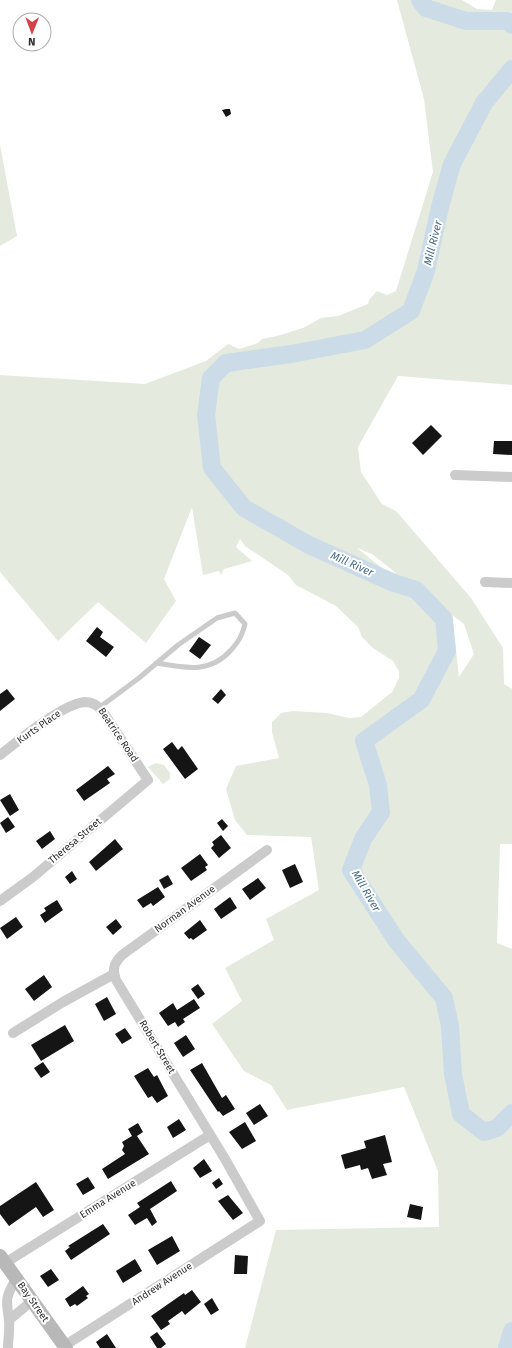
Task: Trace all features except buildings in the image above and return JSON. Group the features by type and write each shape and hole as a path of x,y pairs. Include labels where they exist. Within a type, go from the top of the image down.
{"main road":[{"name":"Bay Street","path":"3,1260 65,1347"}],"street":[{"path":"455,475 512,477"},
{"path":"484,582 512,583"},
{"name":"Beatrice Road","path":"80,703 90,702 100,707 148,780"},
{"name":"Kurts Place","path":"0,755 65,709 80,703"},
{"name":"Theresa Street","path":"0,901 33,877 148,780"},
{"name":"Norman Avenue","path":"114,974 116,961 122,955 267,850"},
{"path":"13,1033 63,1002 114,974"},
{"name":"Robert Street","path":"114,974 260,1221"},
{"name":"Emma Avenue","path":"3,1260 210,1135"},
{"name":"Andrew Avenue","path":"65,1347 260,1221"},
{"path":"8,1348 9,1320 3,1305 16,1279"},
{"path":"9,1320 32,1301"}],"lane":[{"path":"100,707 178,645 217,618 235,613 245,624 242,638 226,656 212,666 183,668 156,663"}],"shaded area":[{"path":"397,0 462,0 477,9 492,10 496,0 512,0 512,385 398,376 358,447 361,472 382,504 396,511 471,598 503,648 504,684 512,689 512,844 500,844 497,943 512,949 512,1348 245,1348 276,1230 439,1227 438,1171 404,1087 287,1110 271,1085 244,1071 212,1024 242,1001 225,968 274,940 266,919 319,890 311,837 247,835 235,820 226,789 236,766 279,758 272,732 272,722 281,713 293,711 327,713 349,718 361,717 392,692 399,678 399,671 393,661 373,648 362,637 358,627 336,606 296,585 288,575 245,546 240,539 236,547 252,561 224,569 221,575 219,571 203,575 192,507 164,579 176,601 146,643 98,602 58,641 0,572 0,375 145,384 206,361 228,344 239,349 258,343 262,339 303,328 321,318 338,316 368,304 369,300 377,291 387,295 396,291 433,172 424,99","holes":["357,548 372,554 396,573 388,573","433,601 464,624 474,654 459,677 455,642 446,629"]},
{"path":"0,145 17,236 0,246"},
{"path":"156,763 164,765 170,773 170,779 163,784 148,767"}],"waterway":[{"name":"Mill River","path":"420,0 426,8 466,21 507,21 512,25"},
{"name":"Mill River","path":"512,69 484,103 452,164 440,207 426,271 411,311 365,340 291,354 226,363 211,378 206,415 212,468 244,508 309,545 394,583 416,590 444,619 447,651 421,700 364,741 378,785 381,812 363,839 351,870 396,940 444,998 450,1026 453,1074 461,1114 484,1132 497,1128 512,1113"},
{"name":"Mill River","path":"507,1348 512,1331"}]}
